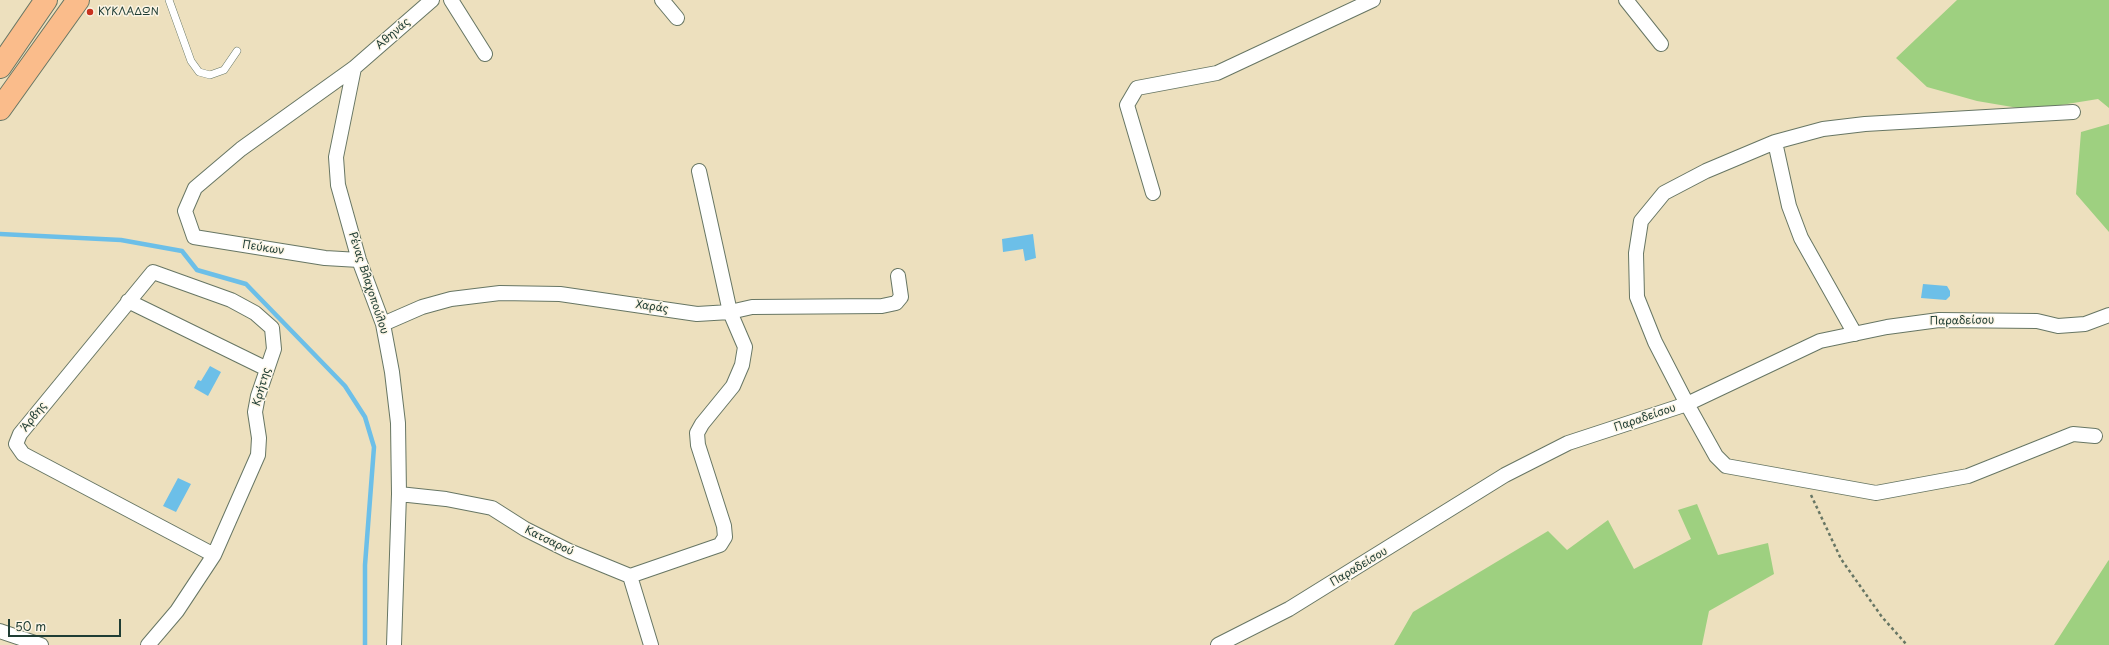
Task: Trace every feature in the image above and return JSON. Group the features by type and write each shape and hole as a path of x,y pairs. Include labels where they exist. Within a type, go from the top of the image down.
{"main road":[{"path":"0,67 46,0"},
{"path":"0,109 78,0"}],"street":[{"name":"Αθηνάς","path":"185,211 195,188 241,148 354,68 432,0"},
{"path":"451,0 485,54"},
{"path":"662,0 677,18"},
{"path":"1153,192 1127,104 1137,88 1217,73 1372,0"},
{"path":"1626,0 1661,44"},
{"name":"Ρένας Βλαχοπούλου","path":"354,68 336,157 338,185 359,260 382,324 392,372 398,423 399,494 394,645"},
{"path":"2073,112 1865,124 1823,129 1775,142 1706,171 1664,193 1641,221 1636,253 1637,297 1655,342 1687,404 1716,456 1726,466 1876,493 1968,476 2073,434 2095,436"},
{"path":"1775,142 1789,206 1801,238 1855,334"},
{"path":"651,645 630,576 720,544 725,537 724,526 698,445 697,433 702,424 734,386 742,365 745,347 730,312 699,171"},
{"name":"Πεύκων","path":"185,211 194,237 325,258 359,260"},
{"name":"Άρβης","path":"153,272 20,434 16,444 23,454 214,555"},
{"name":"Κρήτης","path":"148,645 177,611 214,555 258,454 259,438 255,412 274,349 272,328 255,313 231,300 153,272"},
{"name":"Χαράς","path":"382,324 430,305 451,299 500,293 560,294 697,314 730,312 752,307 882,306 896,303 902,297 898,276"},
{"path":"128,302 267,369"},
{"name":"Παραδείσου","path":"1218,645 1289,609 1505,475 1540,457 1568,443 1687,404 1820,341 1939,320 2037,321 2058,326 2085,324 2109,315"},
{"name":"Κατσαρού","path":"399,494 446,499 492,508 525,529 568,551 630,576"},
{"path":"0,631 41,645"}],"lane":[{"path":"168,0 191,61 200,72 210,75 224,70 237,51"}],"path":[{"path":"1804,480 1841,559 1882,617 1907,645"}],"green space":[{"path":"1957,0 2109,0 2109,108 2098,99 2030,110 1977,101 1927,87 1896,58"},
{"path":"2109,124 2109,232 2076,194 2081,132"},
{"path":"1697,504 1718,555 1768,543 1774,574 1709,611 1702,645 1394,645 1413,612 1548,531 1567,550 1608,520 1634,569 1691,539 1678,510"},
{"path":"2109,560 2109,645 2054,645 2108,561"}],"water":[{"path":"1033,234 1036,258 1025,261 1023,249 1003,252 1002,239"},
{"path":"1923,284 1947,286 1950,291 1950,296 1946,300 1921,298"},
{"path":"210,366 221,372 208,396 194,388 198,380 201,381"},
{"path":"178,478 191,484 176,512 163,506"}],"waterway":[{"path":"0,234 121,240 182,251 197,270 246,284 345,386 365,417 374,447 365,565 365,645"}],"place":[{"name":"ΚΥΚΛΑΔΩΝ","path":"90,12"}]}
